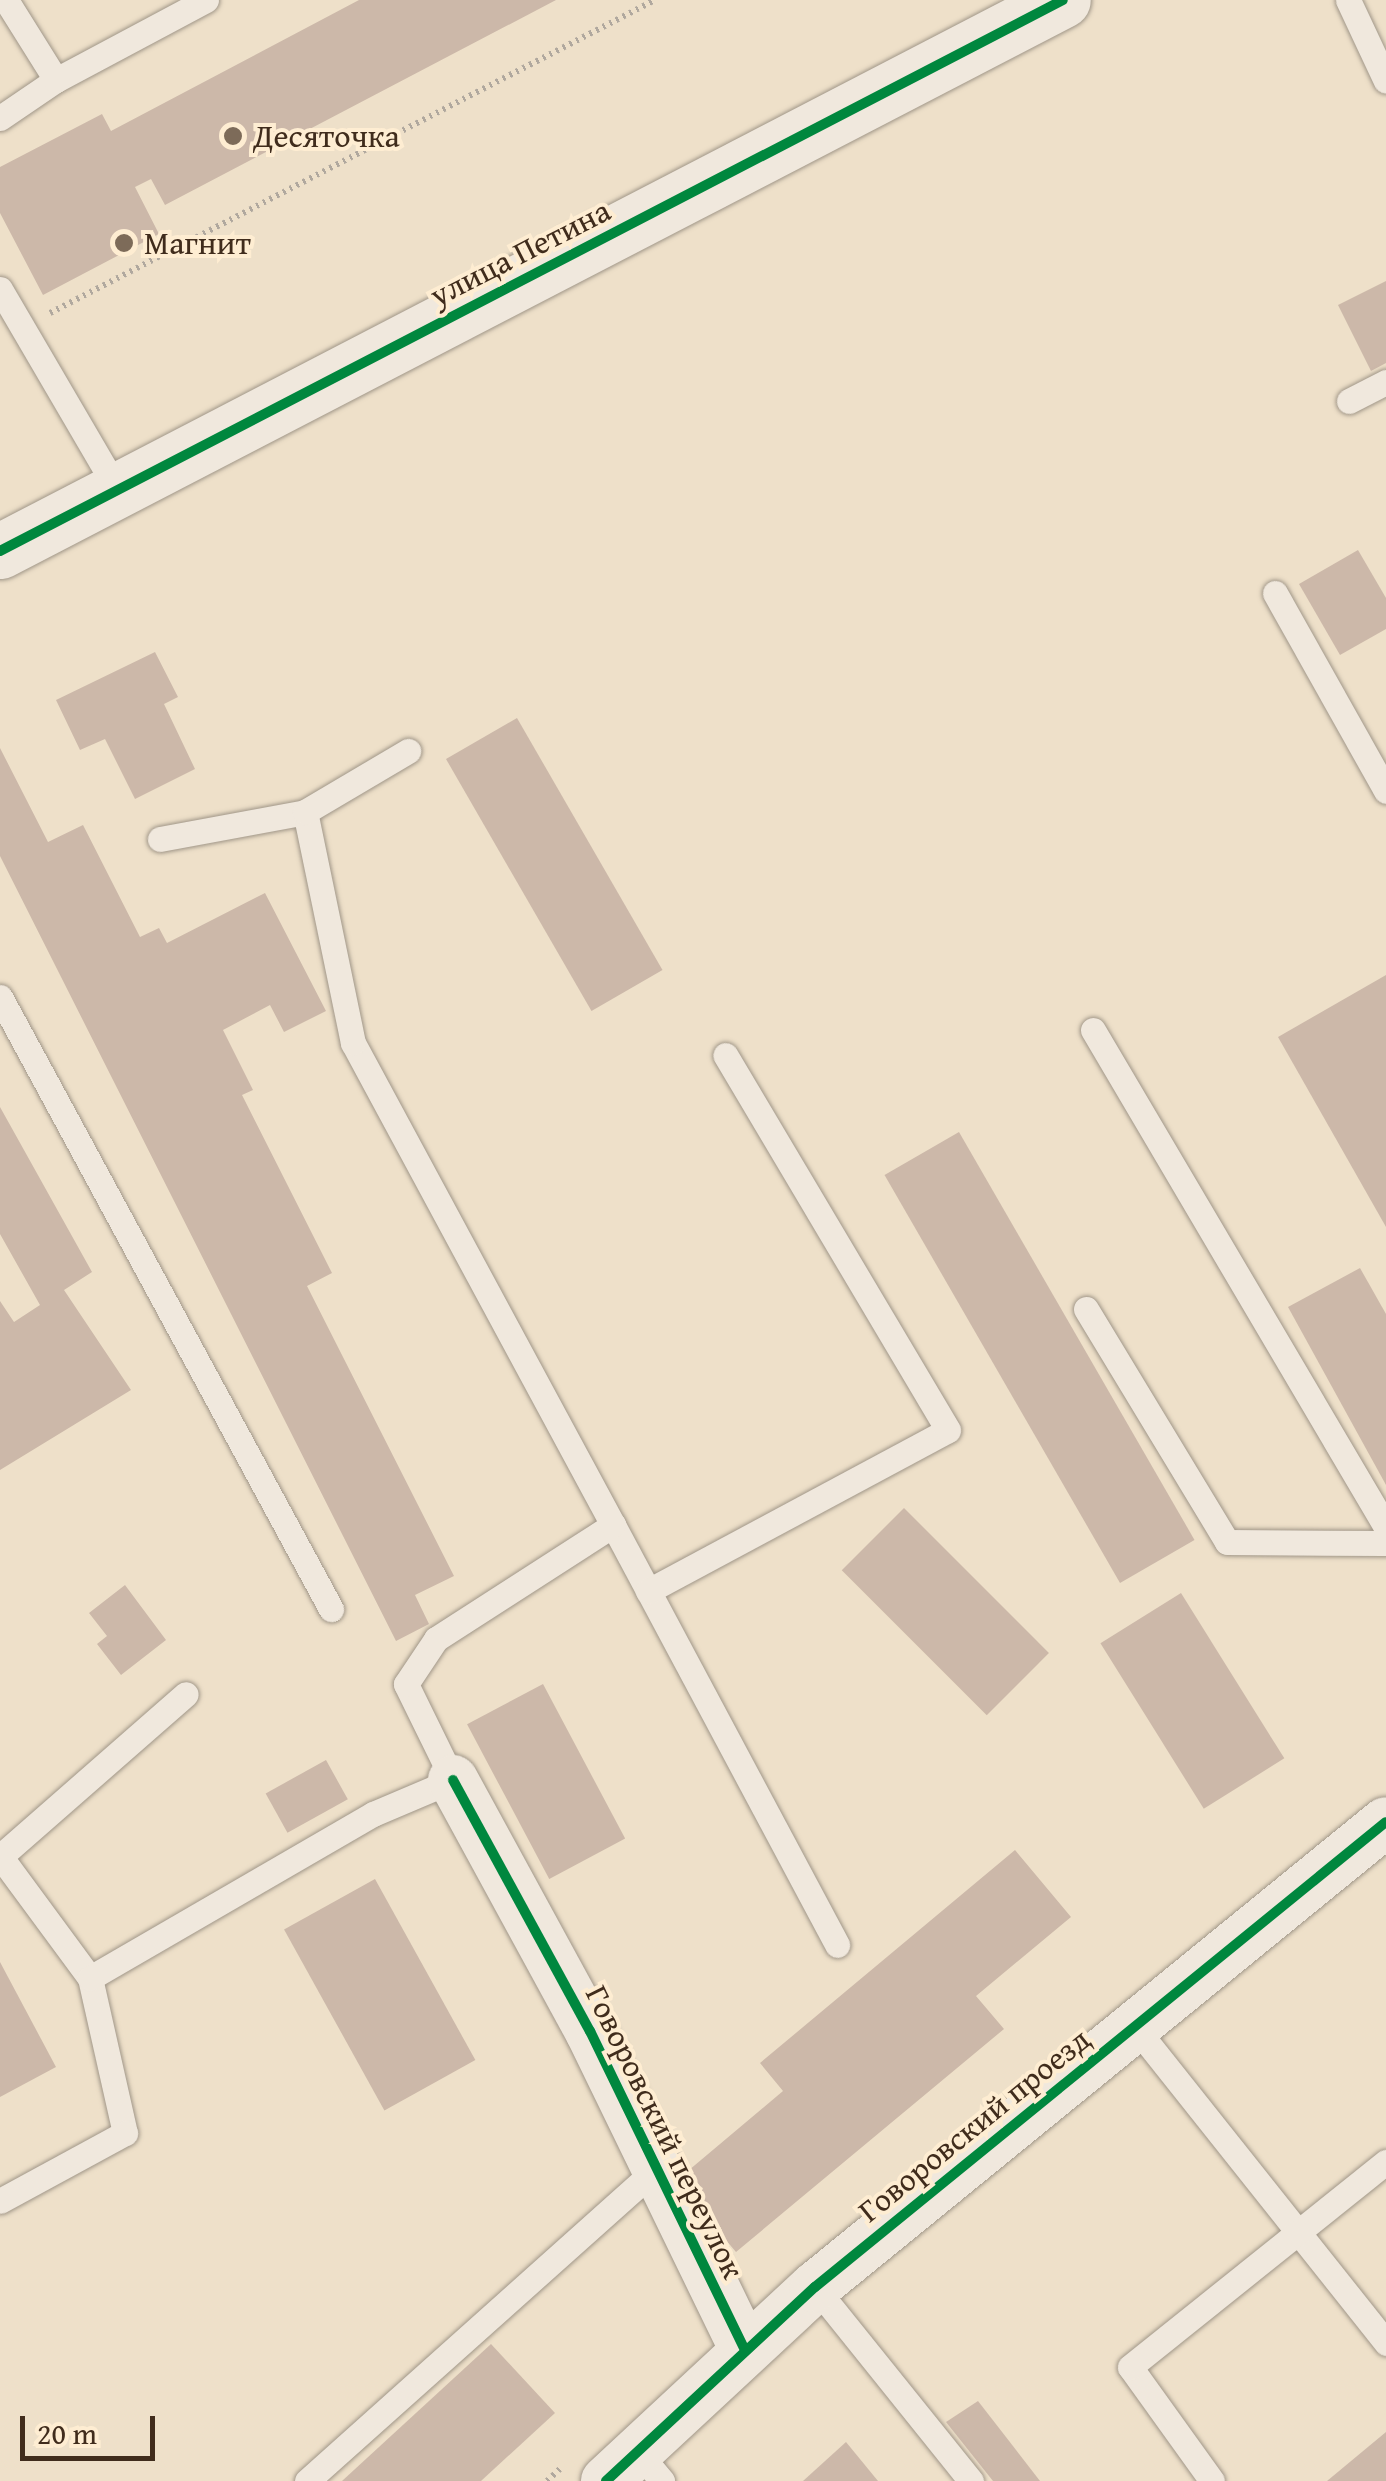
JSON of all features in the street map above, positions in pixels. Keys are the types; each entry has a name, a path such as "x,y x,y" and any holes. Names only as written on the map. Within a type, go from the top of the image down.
{"street":[{"name":"улица Петина","path":"0,551 1063,0"},
{"name":"Говоровский переулок","path":"453,1780 656,2168 744,2348"},
{"name":"Говоровский проезд","path":"635,2471 744,2348 814,2287 1386,1822"}],"lane":[{"path":"6,0 56,80"},
{"path":"0,118 56,80 206,0"},
{"path":"1348,0 1386,81"},
{"path":"0,289 117,489"},
{"path":"1349,401 1386,382"},
{"path":"1274,594 1386,791"},
{"path":"160,839 305,812 408,751"},
{"path":"305,812 352,1043 837,1945"},
{"path":"0,996 330,1609"},
{"path":"1093,1030 1386,1527"},
{"path":"648,1591 948,1430 725,1055"},
{"path":"1086,1308 1228,1542 1386,1543"},
{"path":"90,1978 373,1814 453,1780 406,1684 436,1639 613,1525"},
{"path":"0,2201 126,2133 90,1978 1,1856 186,1694"},
{"path":"1134,2027 1386,2343"},
{"path":"1212,2481 1130,2368 1386,2162"},
{"path":"307,2481 656,2168"},
{"path":"814,2287 971,2481"}],"path":[{"path":"20,328 655,0"}],"building":[{"path":"359,0 556,0 165,205 151,179 135,187 159,234 43,295 0,213 0,167 102,114 111,131"},
{"path":"1386,281 1386,363 1371,371 1338,305"},
{"path":"1358,550 1386,598 1386,629 1340,655 1299,584"},
{"path":"155,652 178,697 164,704 195,769 135,799 105,739 80,750 56,700"},
{"path":"517,718 662,970 591,1011 446,759"},
{"path":"0,748 48,842 83,825 140,937 159,928 167,943 265,893 326,1011 284,1032 270,1005 223,1030 253,1090 242,1095 332,1273 307,1286 454,1576 415,1595 429,1624 396,1641 0,856"},
{"path":"1386,975 1386,1227 1278,1037"},
{"path":"0,1107 92,1272 64,1290 131,1390 0,1470 0,1301 14,1322 40,1305 0,1234"},
{"path":"959,1132 1194,1540 1120,1583 885,1175"},
{"path":"1360,1268 1386,1314 1386,1485 1288,1307"},
{"path":"904,1508 1049,1653 987,1715 842,1570"},
{"path":"125,1585 166,1640 121,1675 97,1644 107,1636 89,1613"},
{"path":"1181,1593 1284,1758 1204,1809 1100,1643"},
{"path":"543,1684 625,1839 549,1879 467,1724"},
{"path":"326,1760 348,1799 287,1833 266,1793"},
{"path":"1015,1850 1071,1917 976,1996 1004,2029 736,2252 676,2181 783,2091 760,2063"},
{"path":"375,1879 475,2060 384,2110 284,1929"},
{"path":"0,1962 56,2067 0,2097"},
{"path":"491,2344 555,2413 481,2481 342,2481"},
{"path":"978,2401 1040,2481 993,2481 946,2422"},
{"path":"1386,2432 1386,2481 1327,2481"},
{"path":"846,2442 878,2481 803,2481"}],"cycle path":[{"path":"0,551 1063,0"},
{"path":"453,1780 590,2031 744,2348"},
{"path":"606,2481 815,2287 1386,1822"}],"place":[{"name":"Десяточка","path":"233,136"},
{"name":"Магнит","path":"124,243"}]}
